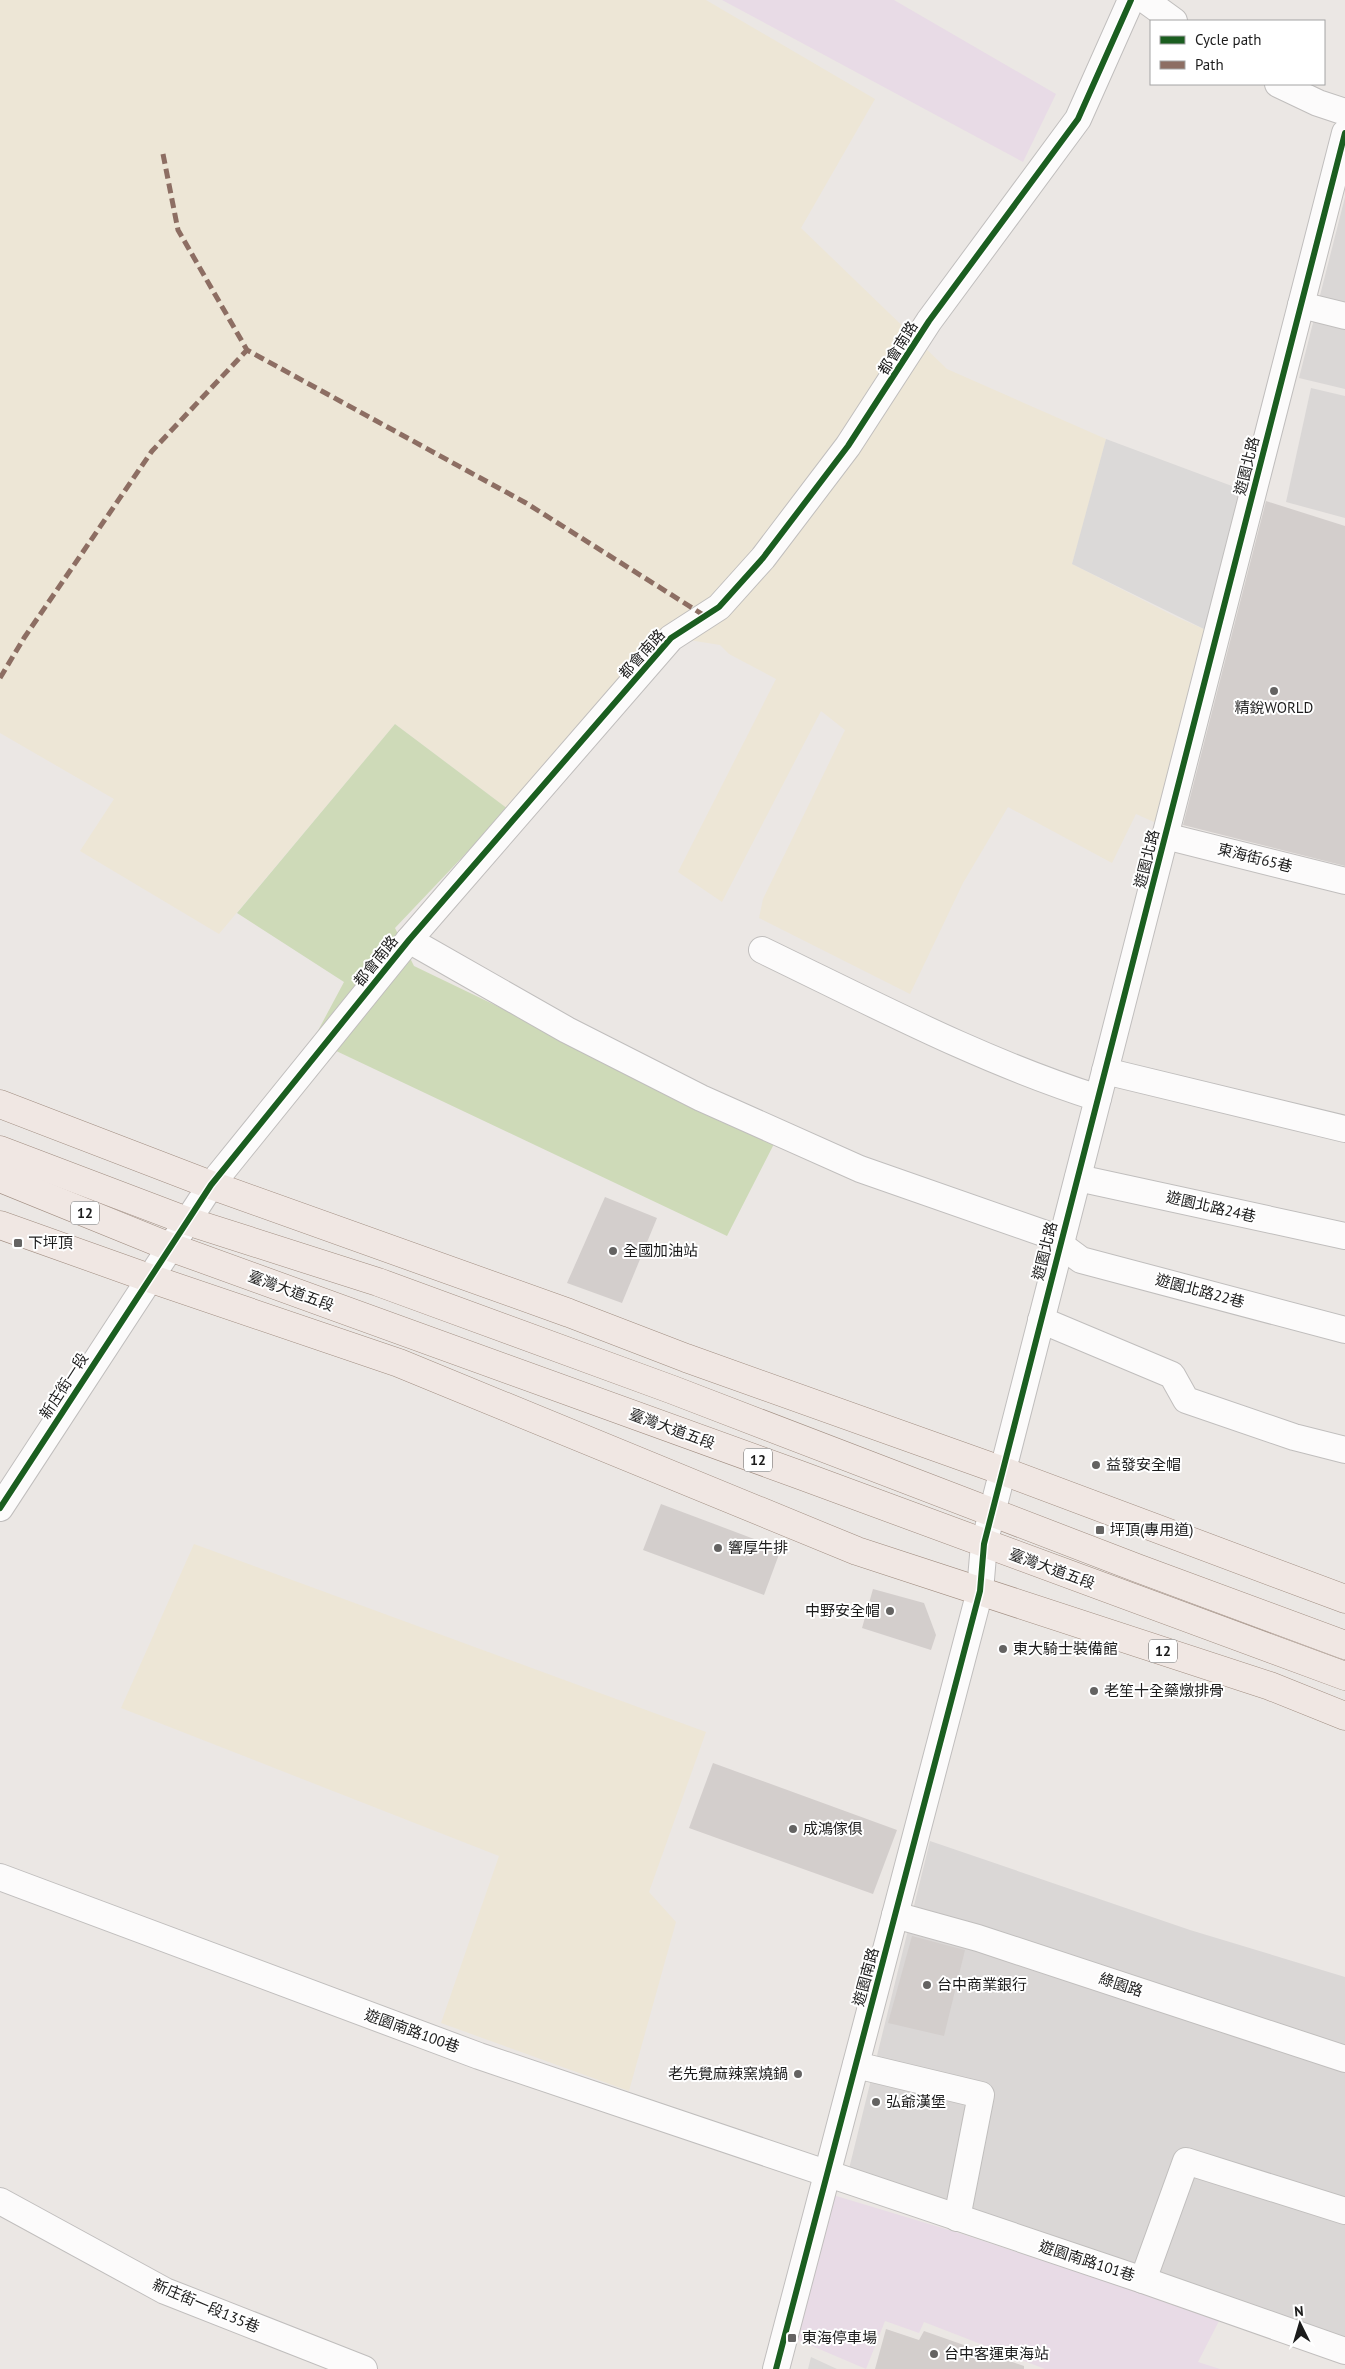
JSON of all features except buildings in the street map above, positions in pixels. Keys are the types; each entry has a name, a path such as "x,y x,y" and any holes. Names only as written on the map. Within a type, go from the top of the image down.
{"main road":[{"path":"0,1104 211,1185 1002,1471 1345,1599"},
{"name":"臺灣大道五段","path":"0,1150 187,1221 404,1292 682,1393 1137,1568 1345,1645"},
{"name":"臺灣大道五段","path":"0,1178 170,1247 1345,1676"},
{"name":"12","path":"0,1224 149,1278 399,1363 857,1550 1270,1686 1345,1716"}],"street":[{"name":"都會南路","path":"149,1278 211,1185 409,940 671,638 719,607 763,558 848,446 929,321 1078,119 1131,0"},
{"path":"1145,0 1173,20"},
{"path":"1280,85 1318,103 1345,112"},
{"name":"遊園北路","path":"980,1591 984,1544 1059,1243 1078,1178 1344,143"},
{"path":"1301,305 1345,316"},
{"name":"東海街65巷","path":"1165,836 1345,881"},
{"name":"遊園北路22巷","path":"409,940 566,1030 701,1098 860,1169 1046,1234 1081,1260 1345,1330"},
{"path":"762,950 944,1039 1053,1084 1098,1098"},
{"path":"1105,1071 1345,1129"},
{"name":"遊園北路24巷","path":"1078,1178 1345,1236"},
{"name":"新庄街一段","path":"0,1508 149,1278"},
{"path":"1041,1320 1172,1375 1186,1400 1294,1437 1345,1450"},
{"name":"遊園南路","path":"776,2369 980,1591"},
{"name":"遊園南路100巷","path":"0,1877 479,2056 827,2174"},
{"name":"綠園路","path":"895,1915 978,1938 1345,2059"},
{"path":"856,2064 981,2095 957,2218"},
{"path":"1143,2280 1186,2161 1345,2211"},
{"name":"遊園南路101巷","path":"827,2174 1143,2280 1345,2351"},
{"name":"新庄街一段135巷","path":"0,2201 165,2291 364,2369"}],"shaded area":[{"path":"0,0 706,0 875,99 801,228 947,369 1106,439 1072,564 1176,617 1220,636 1170,829 1136,814 1112,863 1008,807 963,883 910,994 759,918 763,899 845,730 821,711 722,902 678,872 776,679 729,654 720,645 658,635 508,809 395,724 219,934 80,851 114,799 0,733"},
{"path":"722,0 894,0 1056,94 1023,162"},
{"path":"1345,197 1345,389 1299,378"},
{"path":"1311,388 1345,396 1345,518 1286,502"},
{"path":"1106,439 1248,492 1210,632 1072,564"},
{"path":"194,1544 706,1732 649,1892 676,1922 629,2091 441,2023 499,1856 121,1708"},
{"path":"930,1841 1190,1930 1345,1977 1345,2344 847,2177"},
{"path":"833,2195 959,2233 1169,2302 1219,2321 1198,2362 1220,2369 1045,2369 924,2322 919,2333 885,2321 866,2369 798,2340"},
{"path":"811,2357 837,2369 808,2369"}],"green space":[{"path":"395,724 508,809 395,928 414,966 776,1140 727,1236 313,1040 344,982 237,913"}],"marked path":[{"path":"163,154 178,230 247,350 526,503 705,616"},
{"path":"0,678 24,638 152,451 247,350"}],"cycle path":[{"path":"0,1508 211,1185 409,940 671,638 719,607 763,558 848,446 929,321 1078,119 1131,0"},
{"path":"776,2369 980,1591 984,1544 1345,133"}],"place":[{"name":"精銳WORLD","path":"1274,691"},
{"name":"下坪頂","path":"18,1243"},
{"name":"全國加油站","path":"613,1251"},
{"name":"益發安全帽","path":"1096,1465"},
{"name":"坪頂(專用道)","path":"1100,1530"},
{"name":"響厚牛排","path":"718,1548"},
{"name":"中野安全帽","path":"890,1611"},
{"name":"東大騎士裝備館","path":"1003,1649"},
{"name":"老笙十全藥燉排骨","path":"1094,1691"},
{"name":"成鴻傢俱","path":"793,1829"},
{"name":"台中商業銀行","path":"927,1985"},
{"name":"老先覺麻辣窯燒鍋","path":"798,2074"},
{"name":"弘爺漢堡","path":"876,2102"},
{"name":"東海停車場","path":"792,2338"},
{"name":"台中客運東海站","path":"934,2354"}]}
